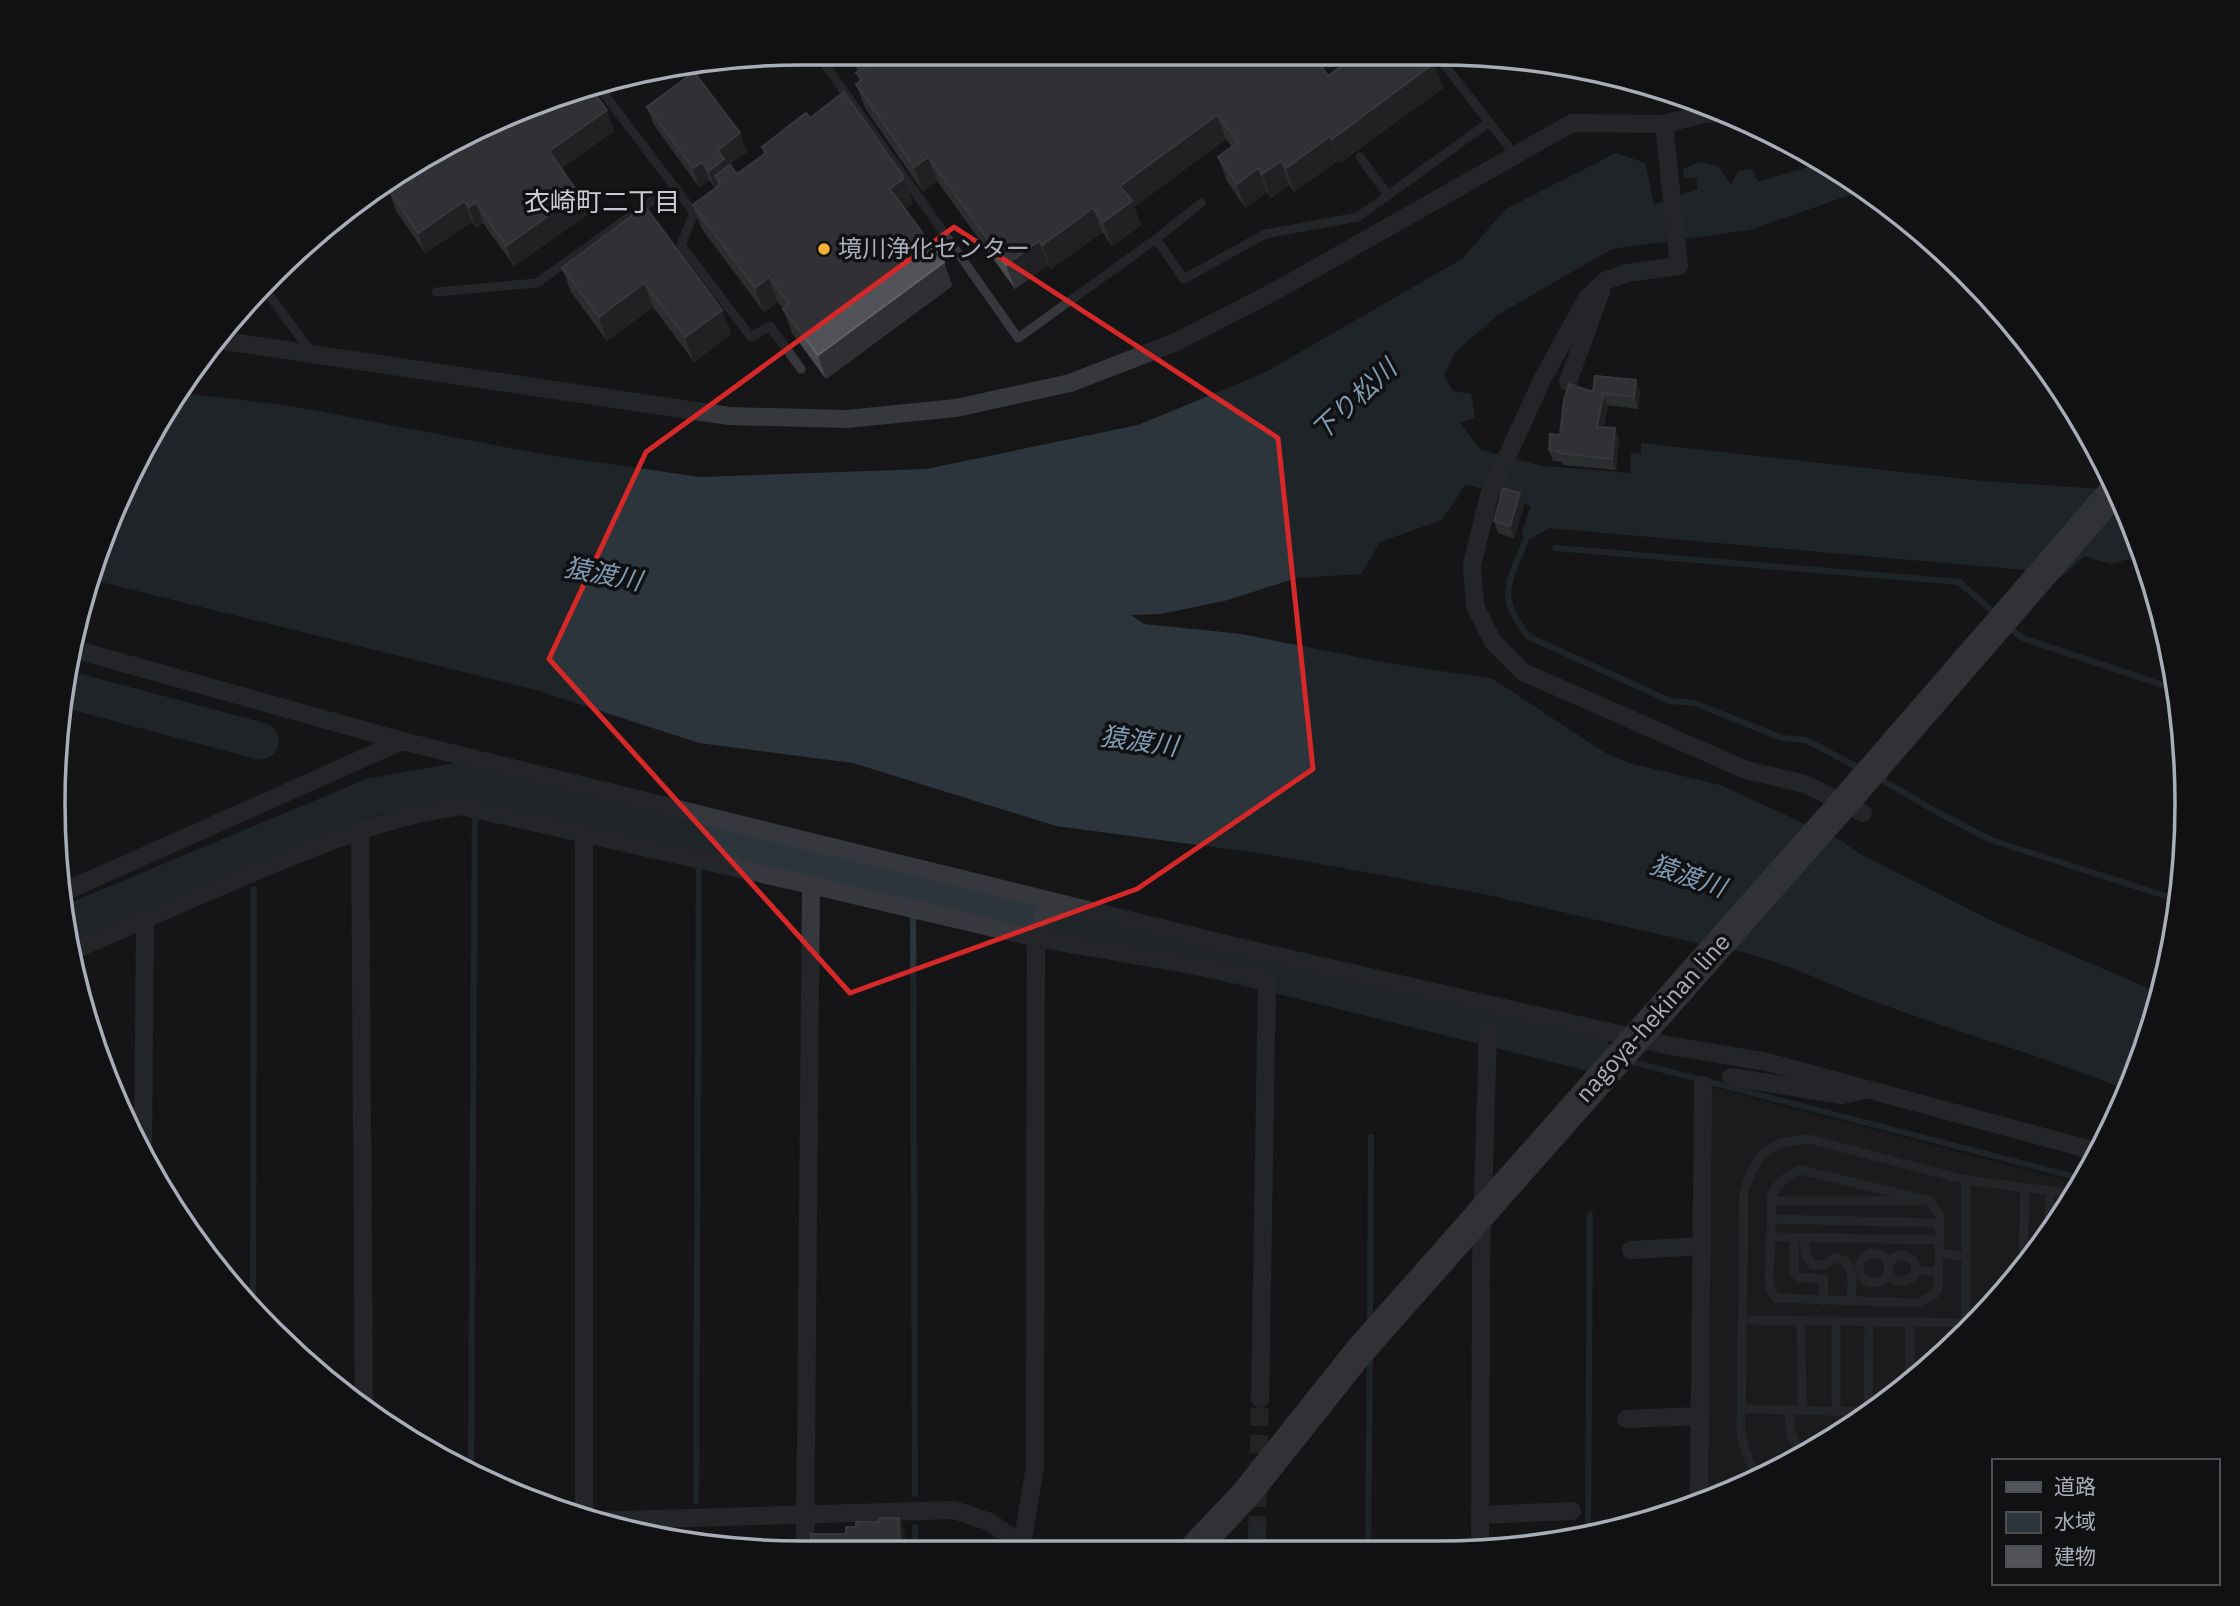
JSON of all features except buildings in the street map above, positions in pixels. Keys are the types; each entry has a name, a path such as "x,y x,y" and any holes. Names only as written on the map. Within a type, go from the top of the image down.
{"main road":[{"name":"nagoya-hekinan line","path":"1202,1541 1246,1494 1358,1353 1856,795 2109,497"}],"street":[{"path":"227,341 729,416 847,419 956,408 1070,383 1176,342 1279,289 1572,123 1665,131 1703,115"},
{"path":"1665,131 1679,265 1627,273 1605,281 1587,298 1530,406 1489,496 1472,565 1475,607 1493,642 1523,672 1746,770 1856,795"},
{"path":"1568,382 1605,281"},
{"path":"81,651 402,741 1136,922 1666,1045 1768,1062 2089,1149"},
{"path":"70,889 402,741"},
{"path":"79,948 360,829 425,810 461,806 1037,937 1267,978 1260,1399"},
{"path":"360,829 364,1396"},
{"path":"584,832 584,1507"},
{"path":"805,1541 811,885"},
{"path":"1024,1541 1035,1467 1037,937 1046,907 1119,925 1136,922"},
{"path":"143,1134 145,920"},
{"path":"1480,1540 1481,1265 1488,1030"},
{"path":"1731,1077 1842,1095 1868,1089"},
{"path":"1699,1493 1703,1085"},
{"path":"1631,1250 1702,1246"},
{"path":"1626,1419 1700,1416"},
{"path":"628,1520 954,1510 990,1522 1014,1541"},
{"path":"1480,1515 1572,1511"}],"lane":[{"path":"826,65 1018,338 1156,239 1201,203"},
{"path":"1445,65 1515,155"},
{"path":"603,93 694,213"},
{"path":"840,108 851,100"},
{"path":"1156,239 1184,279 1265,234 1358,217 1489,122"},
{"path":"1360,158 1388,195"},
{"path":"436,292 537,283 653,200 682,197"},
{"path":"716,197 694,213 681,245 751,337 770,326 801,369"},
{"path":"268,294 313,354"},
{"path":"1753,1470 1744,1449 1741,1432 1744,1192 1751,1170 1764,1153 1783,1141 1810,1139 1966,1180 2063,1193"},
{"path":"1801,1170 1930,1201 1935,1206 1940,1223 1938,1287 1935,1294 1917,1303 1776,1298 1769,1281 1772,1201 1772,1194 1779,1183 1789,1174 1801,1170"},
{"path":"1966,1180 1968,1316"},
{"path":"2023,1251 2025,1188"},
{"path":"2049,1215 2050,1191"},
{"path":"1772,1201 1930,1201"},
{"path":"1771,1219 1940,1223"},
{"path":"1771,1237 1940,1240"},
{"path":"1794,1238 1794,1272 1798,1278 1824,1279 1823,1301"},
{"path":"1805,1238 1805,1253 1813,1266 1826,1264 1835,1258 1846,1261 1851,1267 1851,1301"},
{"path":"1875,1254 1880,1239"},
{"path":"1939,1253 1966,1257"},
{"path":"1888,1270 1882,1281 1868,1282 1861,1276 1859,1267 1862,1258 1875,1254 1884,1258 1888,1270 1897,1281 1905,1282 1913,1277 1916,1270 1914,1261 1906,1255 1893,1258 1888,1270"},
{"path":"1916,1270 1938,1272"},
{"path":"1744,1321 1959,1325"},
{"path":"1801,1321 1802,1410"},
{"path":"1836,1321 1836,1411"},
{"path":"1868,1322 1871,1400"},
{"path":"1910,1322 1910,1369"},
{"path":"1742,1409 1855,1411"},
{"path":"1790,1410 1789,1432 1798,1446"}],"highlighted area":[{"path":"954,227 1278,438 1313,769 1137,889 850,993 549,659 646,452"}],"shaded area":[{"path":"1711,1087 2070,1181 2023,1252 1992,1290 1924,1358 1847,1417 1806,1442 1764,1465 1707,1490"}],"water":[{"path":"1616,153 1645,163 1654,205 1698,189 1696,178 1684,178 1683,169 1700,162 1718,166 1731,185 1739,171 1752,169 1758,182 1810,166 1853,194 1749,230 1612,249 1499,314 1455,352 1444,376 1453,391 1471,394 1475,418 1460,423 1485,455 1442,520 1380,542 1361,574 1296,578 1228,600 1161,614 1131,615 1144,624 1242,634 1376,661 1493,679 1602,751 1629,763 1720,785 1840,840 1862,855 1996,923 2151,989 2119,1087 1907,1013 1753,955 1484,894 1258,853 1056,826 853,763 699,743 536,690 99,582 121,520 141,476 189,394 291,406 541,454 700,477 926,469 1138,425 1264,373 1462,259 1506,209"},
{"path":"1641,443 1983,481 2105,489 2134,560 2110,564 2085,556 2059,578 2025,570 1549,528 1525,542 1522,531 1531,506 1516,501 1520,493 1506,488 1517,468 1528,474 1533,465 1630,473 1631,453 1641,454"}],"waterway":[{"path":"1426,458 1477,468 1560,490"},
{"path":"1525,542 1508,591 1512,612 1529,637 1670,701 1694,703 1782,738 1806,740 1861,769"},
{"path":"1555,548 1959,582 1997,615"},
{"path":"2007,625 2022,638 2165,686"},
{"path":"74,691 260,741"},
{"path":"1877,777 1991,840 2169,897"},
{"path":"75,921 371,797 459,781 1270,973 1593,1053"},
{"path":"471,1462 475,784"},
{"path":"696,1501 699,839"},
{"path":"254,846 254,855"},
{"path":"253,1295 254,889"},
{"path":"913,890 915,1494"},
{"path":"1593,1053 1608,1056"},
{"path":"1629,1061 2073,1176"},
{"path":"1370,1324 1371,1137"},
{"path":"1588,1525 1590,1215"},
{"path":"1368,1541 1370,1356"},
{"path":"915,1527 916,1541"}],"tunnel":[{"path":"1257,1534 1260,1399"}],"place":[{"name":"境川浄化センター","path":"824,249"}],"district":[{"name":"衣崎町二丁目","path":"602,202"}],"water label":[{"name":"下り松川","path":"1354,400"},
{"name":"猿渡川","path":"603,574"},
{"name":"猿渡川","path":"1139,741"},
{"name":"猿渡川","path":"1688,876"}]}
